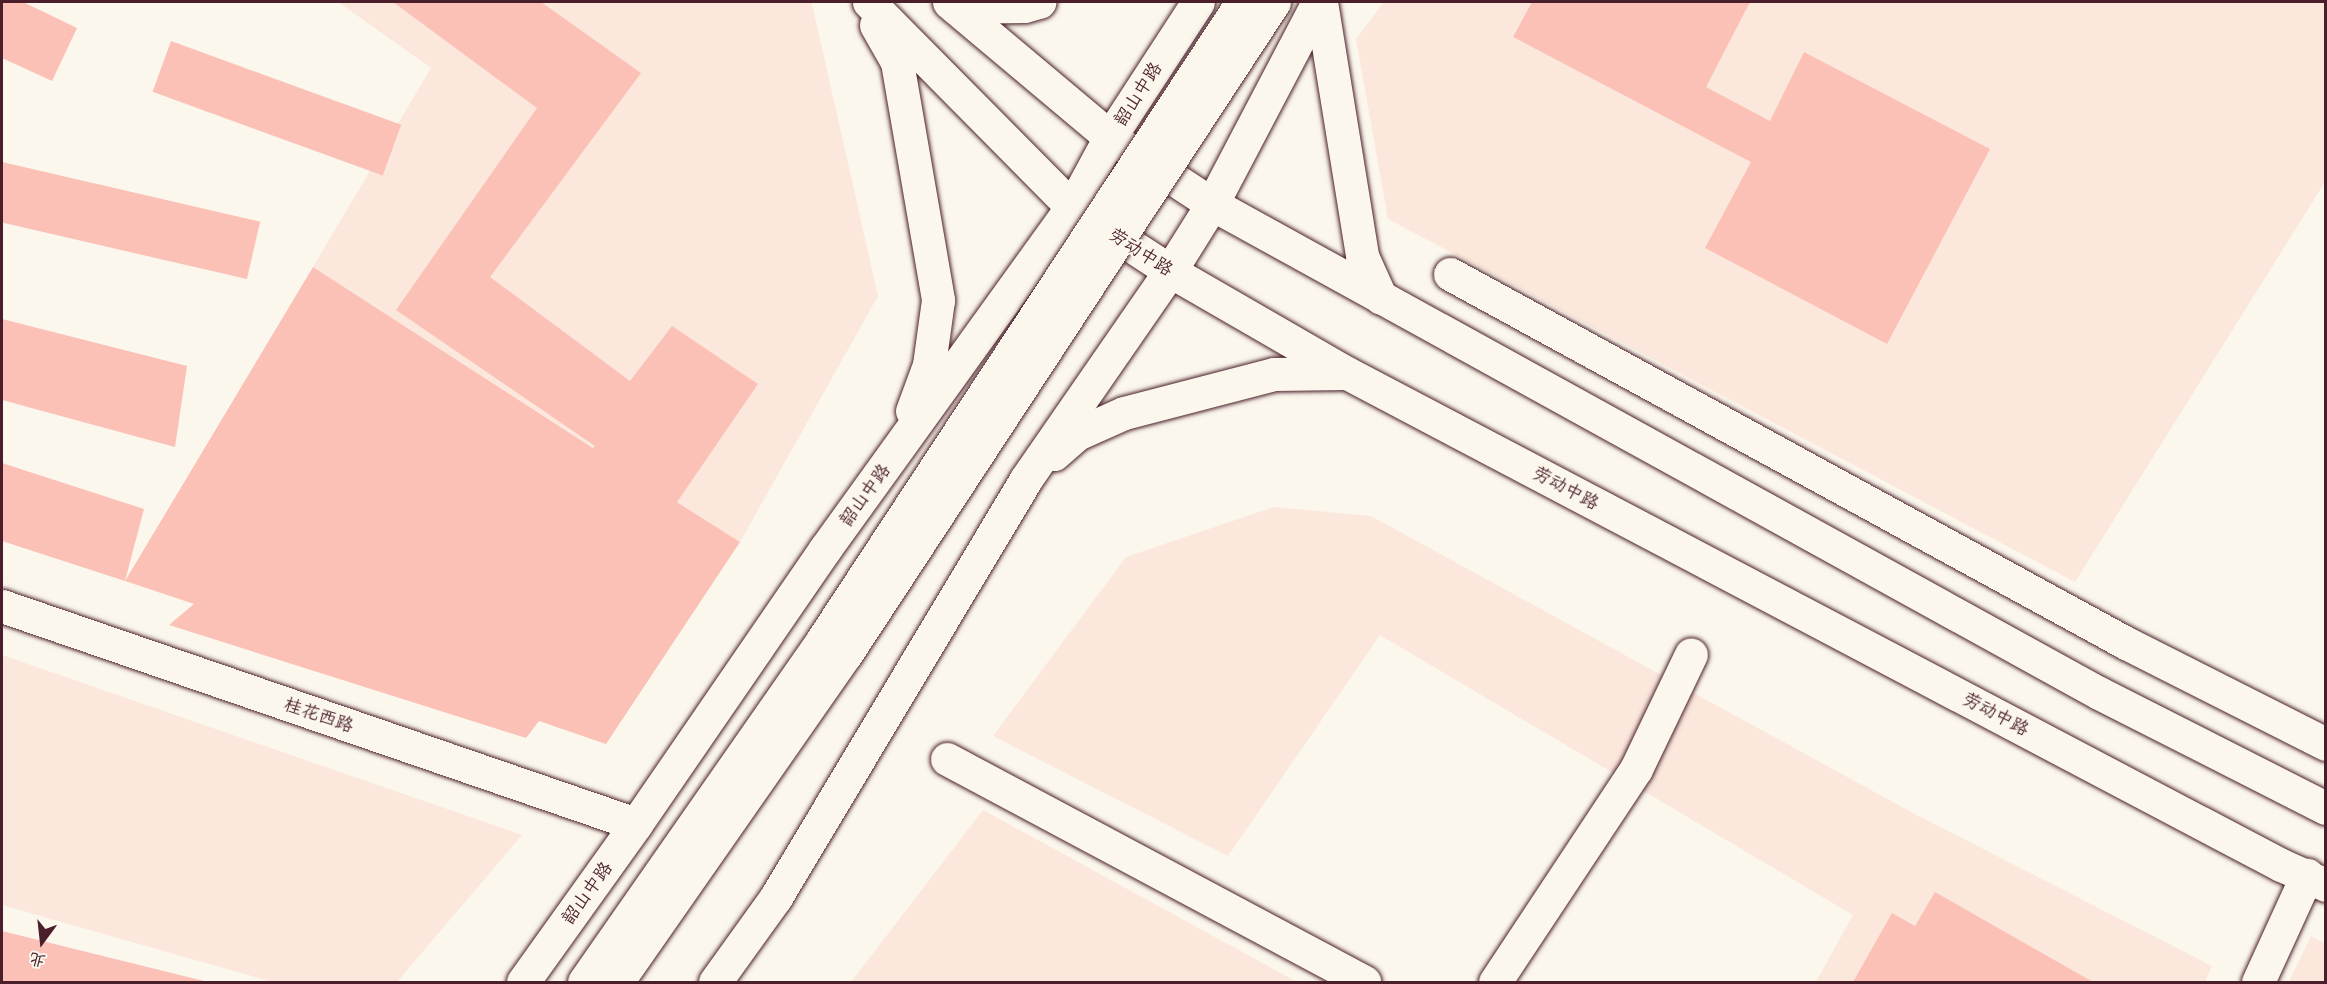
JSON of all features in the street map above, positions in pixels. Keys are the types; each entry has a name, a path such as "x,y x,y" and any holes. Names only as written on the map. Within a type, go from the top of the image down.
{"main road":[{"path":"862,2 897,62 938,300 929,365 897,452"},
{"name":"劳动中路","path":"869,2 1072,207 1170,271 1347,373 2271,859 2316,880"},
{"path":"952,4 1024,6 1039,2"},
{"name":"韶山中路","path":"523,982 636,824 825,549 1072,207 1110,137 1198,2"},
{"name":"韶山中路","path":"584,982 823,639 1242,2"},
{"path":"617,982 846,654 1274,2"},
{"path":"715,982 776,897 1026,479 1170,271 1212,204 1319,2"},
{"path":"1319,2 1362,256 1381,298"},
{"path":"952,4 1110,137 1212,204 2099,693 2325,808"},
{"path":"1450,274 2126,643 2325,744"},
{"path":"1026,479 1077,434 1124,413 1275,374 1347,373"},
{"name":"桂花西路","path":"2,606 636,824"},
{"path":"1495,982 1636,769 1691,654"},
{"path":"947,759 1364,982"},
{"path":"2258,982 2316,880"}],"shaded area":[{"path":"338,2 809,2 812,4 878,296 740,542 313,267 431,68"},
{"path":"1384,2 2325,2 2325,182 2075,582 1388,219 1356,39"},
{"path":"1274,507 1371,516 1911,812 2212,966 2205,982 1816,982 1853,915 1380,635 1228,856 993,736 1126,557"},
{"path":"2,655 522,835 397,982 273,982 2,905"},
{"path":"983,810 1297,982 851,982"},
{"path":"2311,936 2325,944 2325,982 2289,982"}],"building":[{"path":"2,2 23,2 77,28 52,81 2,58"},
{"path":"393,2 541,2 641,73 490,277 630,381 672,326 758,384 677,502 740,542 606,744 539,721 526,738 169,625 194,604 125,581 313,267 593,448 595,446 396,310 537,108"},
{"path":"1532,2 1750,2 1706,87 1770,121 1804,52 1990,149 1887,344 1705,248 1751,162 1513,37"},
{"path":"171,41 401,125 383,176 153,92"},
{"path":"2,162 260,222 247,279 2,223"},
{"path":"2,319 187,366 175,447 2,400"},
{"path":"2,463 144,509 125,581 2,541"},
{"path":"1935,892 2093,982 1853,982 1892,913 1915,926"},
{"path":"2,931 208,982 2,982"}]}
